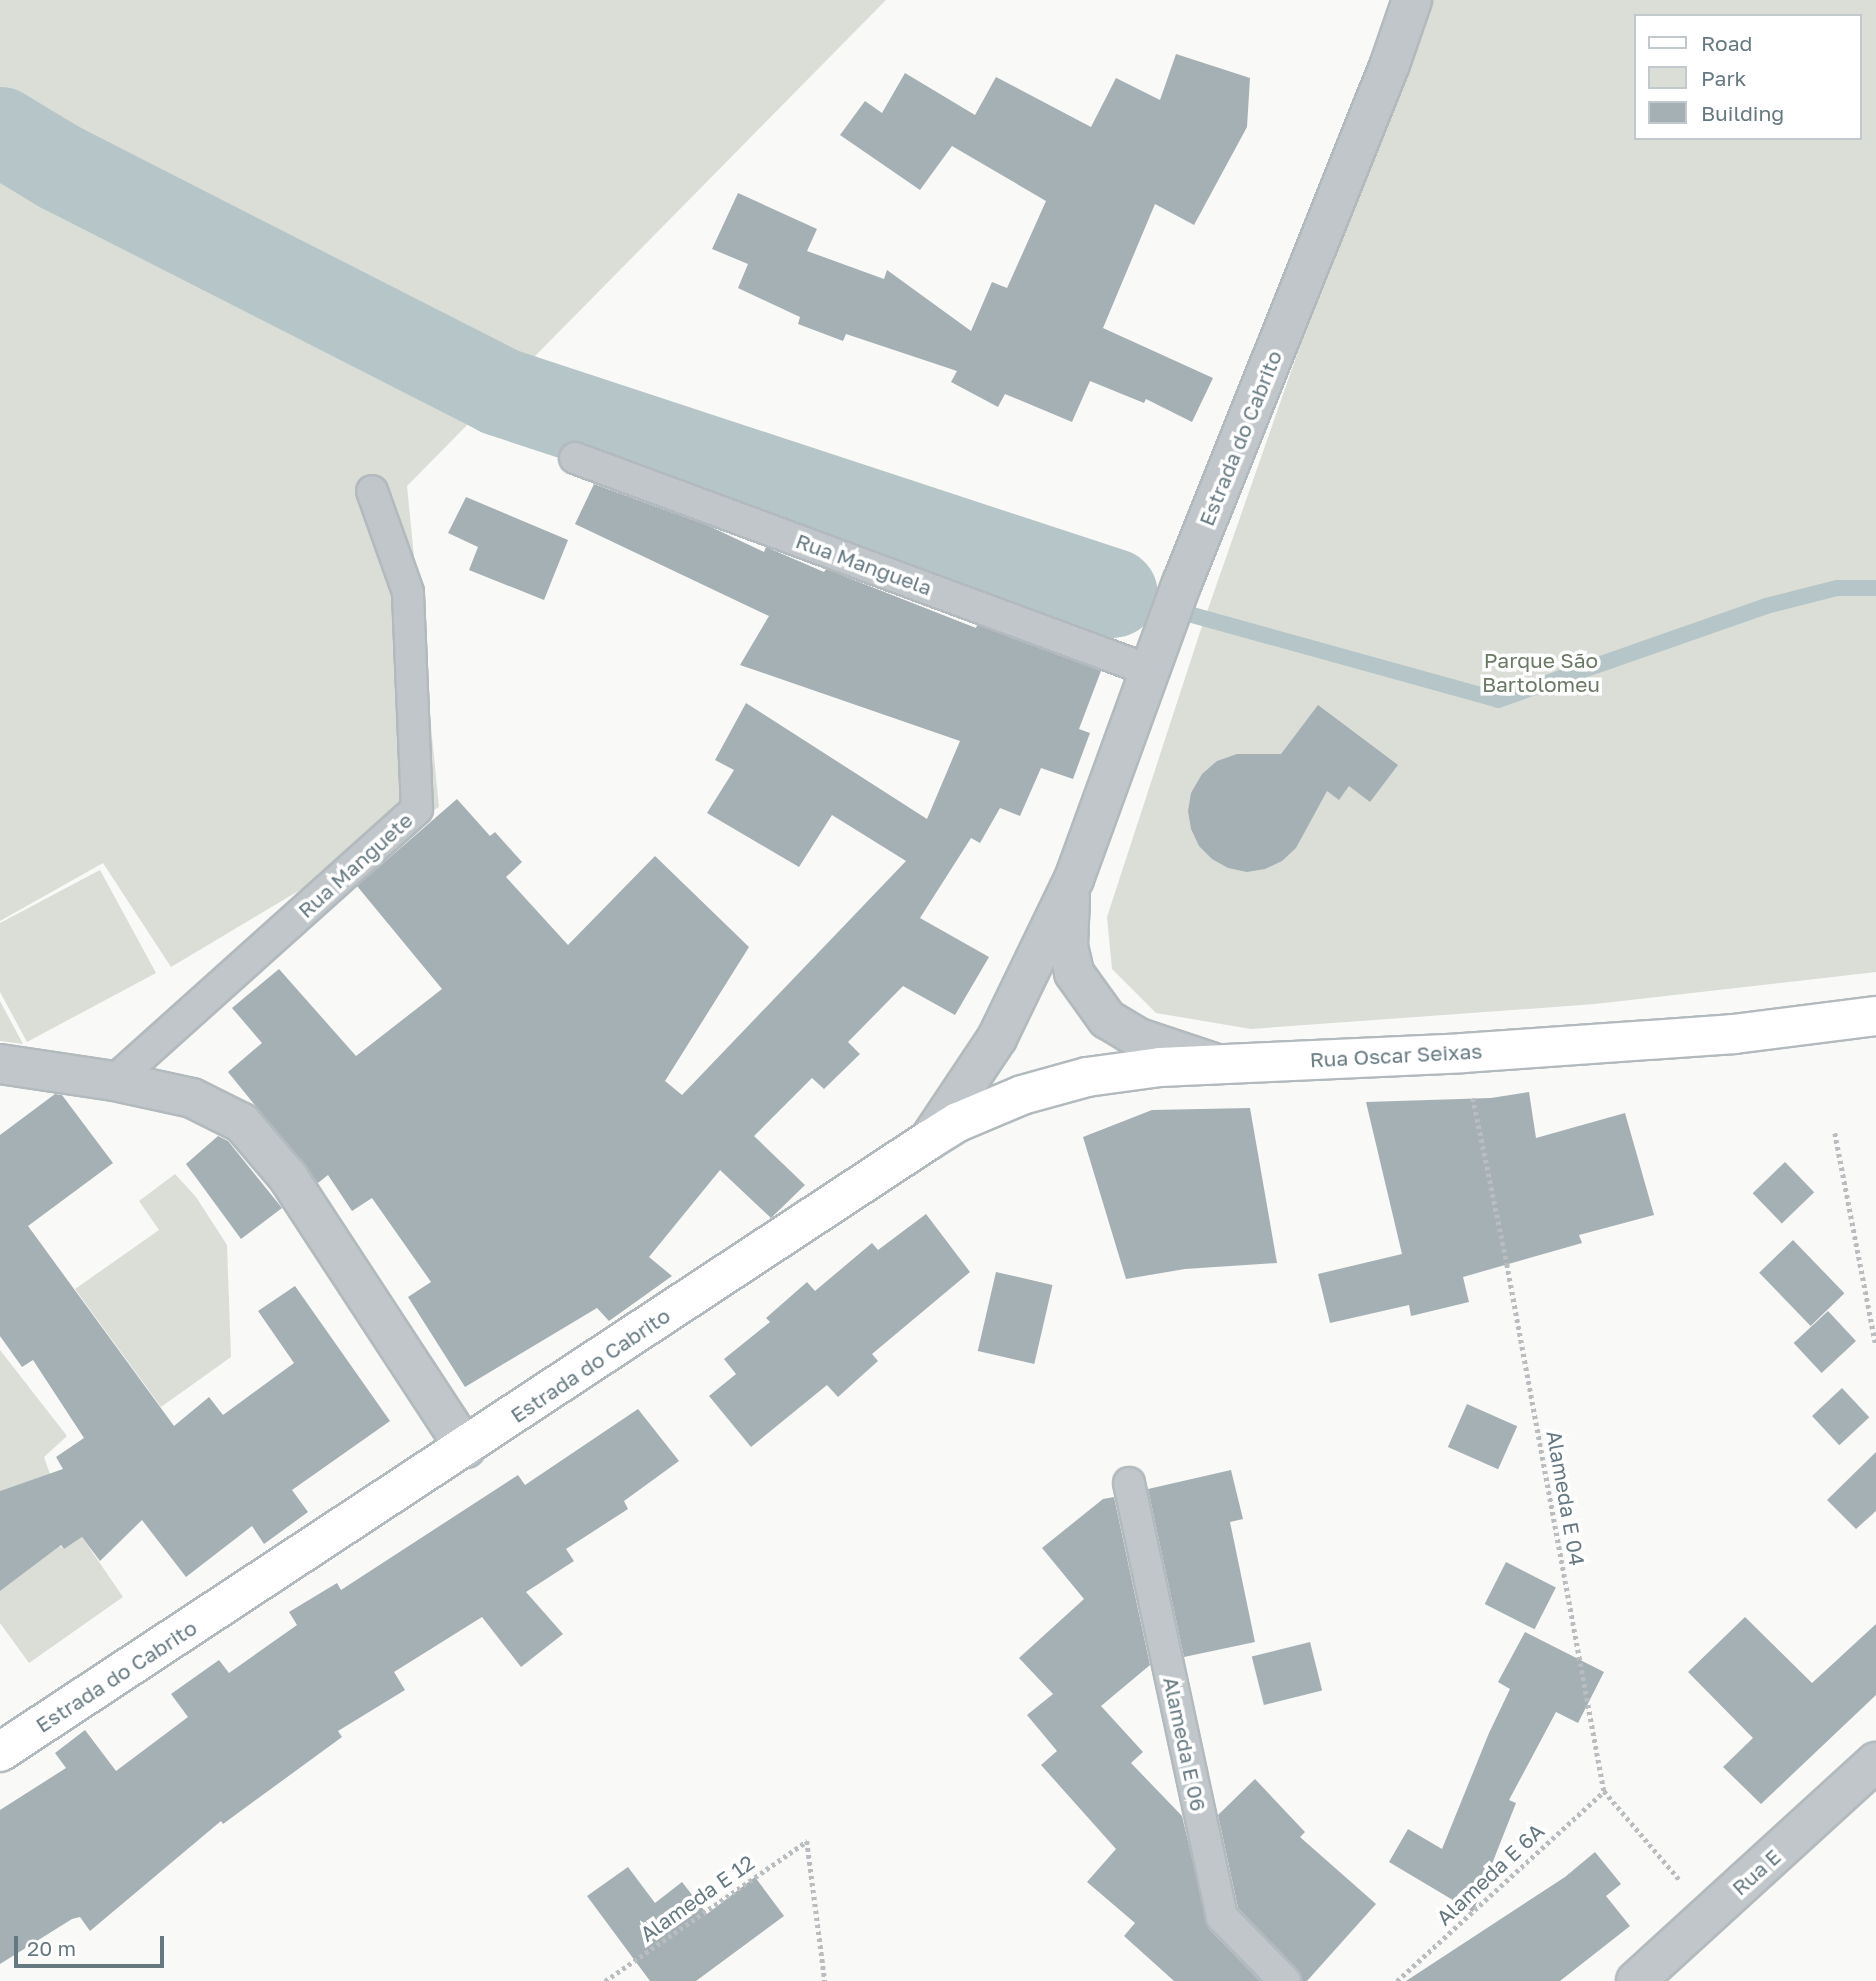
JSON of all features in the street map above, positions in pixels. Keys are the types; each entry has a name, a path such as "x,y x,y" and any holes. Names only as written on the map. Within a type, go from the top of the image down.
{"main road":[{"name":"Rua Oscar Seixas","path":"929,1140 958,1122 1022,1095 1087,1077 1214,1063 1464,1053 1734,1034 1876,1016"},
{"name":"Estrada do Cabrito","path":"0,1752 929,1140"}],"street":[{"name":"Estrada do Cabrito","path":"929,1140 998,1038 1074,879 1182,583 1390,64 1412,0"},
{"name":"Estrada do Cabrito","path":"1074,879 1068,912 1068,946 1074,973 1087,995 1107,1019 1122,1029 1214,1063"},
{"path":"0,1064 114,1081 192,1098 242,1123 288,1177 465,1448"},
{"name":"Rua E","path":"1636,1981 1876,1762"}],"lane":[{"name":"Rua Manguela","path":"575,458 1154,664"},
{"name":"Rua Manguete","path":"114,1081 417,809 408,592 372,491"},
{"name":"Alameda E 06","path":"1129,1483 1222,1917 1285,1981"}],"path":[{"name":"Alameda E 04","path":"1464,1053 1507,1264 1604,1791 1709,1915"},
{"path":"1835,1133 1876,1345"},
{"name":"Alameda E 6A","path":"1397,1981 1604,1791"},
{"name":"Alameda E 12","path":"605,1981 807,1841 825,1981"}],"green space":[{"path":"0,0 886,0 407,486 439,807 171,967 103,863 0,921"},
{"name":"Parque São Bartolomeu","path":"1421,0 1876,0 1876,972 1595,1004 1251,1029 1156,1013 1112,969 1107,917 1201,629"},
{"path":"100,870 156,973 27,1042 0,992 0,923"},
{"path":"0,1001 23,1044 0,1041"},
{"path":"175,1174 196,1197 227,1245 231,1357 161,1407 75,1289 159,1230 139,1201"},
{"path":"0,1350 67,1436 44,1457 50,1474 0,1491"},
{"path":"0,1507 64,1549 82,1537 123,1597 29,1663 0,1623"}],"building":[{"path":"1176,54 1250,78 1247,127 1194,225 1155,204 1103,328 1213,378 1192,422 1146,399 1144,403 1090,381 1072,422 1005,394 998,407 951,382 957,371 846,334 843,341 798,324 800,317 738,288 748,264 712,249 738,193 817,229 807,251 884,279 887,270 971,331 992,282 1007,288 1046,201 952,146 920,190 840,135 865,101 882,113 905,73 975,115 996,77 1091,127 1116,78 1160,100"},
{"path":"594,484 709,526 764,552 766,547 824,572 826,569 976,628 977,625 1101,671 1079,729 1090,733 1073,779 1041,768 1020,816 1000,808 980,843 971,838 920,918 989,957 955,1015 903,986 848,1042 860,1054 824,1089 812,1078 754,1136 805,1185 771,1218 720,1170 649,1257 672,1276 609,1321 597,1308 465,1387 408,1297 431,1282 372,1198 352,1211 328,1175 318,1183 228,1072 262,1043 232,1008 279,969 356,1056 442,989 357,886 457,799 490,836 495,832 522,862 506,877 568,945 655,856 749,947 665,1081 682,1095 906,861 832,815 799,867 707,813 734,770 715,760 746,703 927,819 960,741 740,665 769,616 575,524"},
{"path":"466,497 568,540 544,600 469,570 478,547 448,533"},
{"path":"1318,705 1398,765 1370,802 1349,786 1339,800 1327,791 1296,848 1282,861 1265,869 1247,872 1228,868 1212,859 1199,846 1191,829 1188,811 1191,793 1202,774 1217,761 1237,754 1281,754"},
{"path":"1529,1092 1536,1138 1625,1113 1654,1215 1579,1235 1582,1243 1463,1277 1469,1302 1411,1316 1409,1305 1330,1323 1318,1274 1402,1254 1366,1102 1491,1098"},
{"path":"55,1094 62,1095 113,1163 28,1226 174,1426 209,1397 223,1415 294,1363 258,1311 295,1286 390,1421 292,1490 308,1512 264,1544 252,1526 186,1577 142,1520 100,1561 82,1537 64,1549 61,1545 0,1591 0,1491 63,1469 56,1457 84,1438 33,1360 22,1367 0,1336 0,1135"},
{"path":"1250,1108 1277,1263 1185,1269 1126,1279 1083,1137 1152,1110"},
{"path":"218,1136 228,1141 282,1208 241,1239 186,1164"},
{"path":"1785,1162 1814,1192 1782,1223 1753,1193"},
{"path":"926,1214 970,1272 872,1354 878,1361 838,1397 827,1385 751,1447 709,1396 736,1374 724,1359 770,1322 766,1318 807,1282 815,1291 872,1243 878,1250"},
{"path":"1793,1240 1844,1293 1811,1326 1759,1273"},
{"path":"996,1272 1053,1285 1034,1364 978,1351"},
{"path":"1828,1311 1856,1341 1822,1373 1794,1343"},
{"path":"1842,1388 1869,1417 1839,1445 1812,1416"},
{"path":"1467,1404 1517,1426 1498,1469 1448,1447"},
{"path":"638,1409 679,1461 624,1501 628,1509 566,1549 574,1561 526,1592 563,1634 521,1667 482,1617 394,1672 405,1690 338,1731 342,1737 223,1824 221,1821 90,1931 80,1917 72,1919 0,1964 0,1810 66,1768 55,1753 85,1730 116,1771 188,1717 171,1694 219,1660 229,1673 297,1625 289,1612 337,1583 341,1590 518,1475 525,1485"},
{"path":"1876,1452 1876,1511 1856,1529 1827,1500"},
{"path":"1231,1470 1243,1519 1230,1522 1255,1642 1184,1657 1148,1489"},
{"path":"1114,1497 1150,1665 1101,1706 1143,1752 1131,1763 1182,1816 1209,1929 1260,1981 1174,1981 1124,1936 1135,1923 1087,1882 1116,1849 1041,1765 1057,1751 1027,1715 1053,1694 1019,1658 1084,1599 1042,1548 1103,1499"},
{"path":"1506,1562 1556,1587 1535,1629 1485,1604"},
{"path":"1745,1617 1812,1683 1876,1624 1876,1695 1761,1804 1723,1767 1753,1738 1688,1672"},
{"path":"1525,1632 1604,1672 1578,1723 1556,1712 1509,1800 1516,1803 1473,1912 1389,1862 1408,1829 1442,1849 1489,1733 1510,1689 1498,1682"},
{"path":"1310,1642 1322,1691 1264,1705 1252,1657"},
{"path":"1255,1779 1305,1832 1300,1837 1376,1904 1307,1981 1302,1981 1297,1969 1238,1908 1218,1815"},
{"path":"1595,1852 1621,1884 1606,1896 1630,1926 1560,1981 1406,1981 1565,1877"},
{"path":"628,1867 655,1903 682,1882 707,1914 755,1877 784,1916 696,1981 650,1981 587,1896"}],"waterway":[{"path":"0,131 60,167 499,391 1113,593"},
{"path":"1113,593 1498,700 1766,606 1837,588 1876,588"}]}
